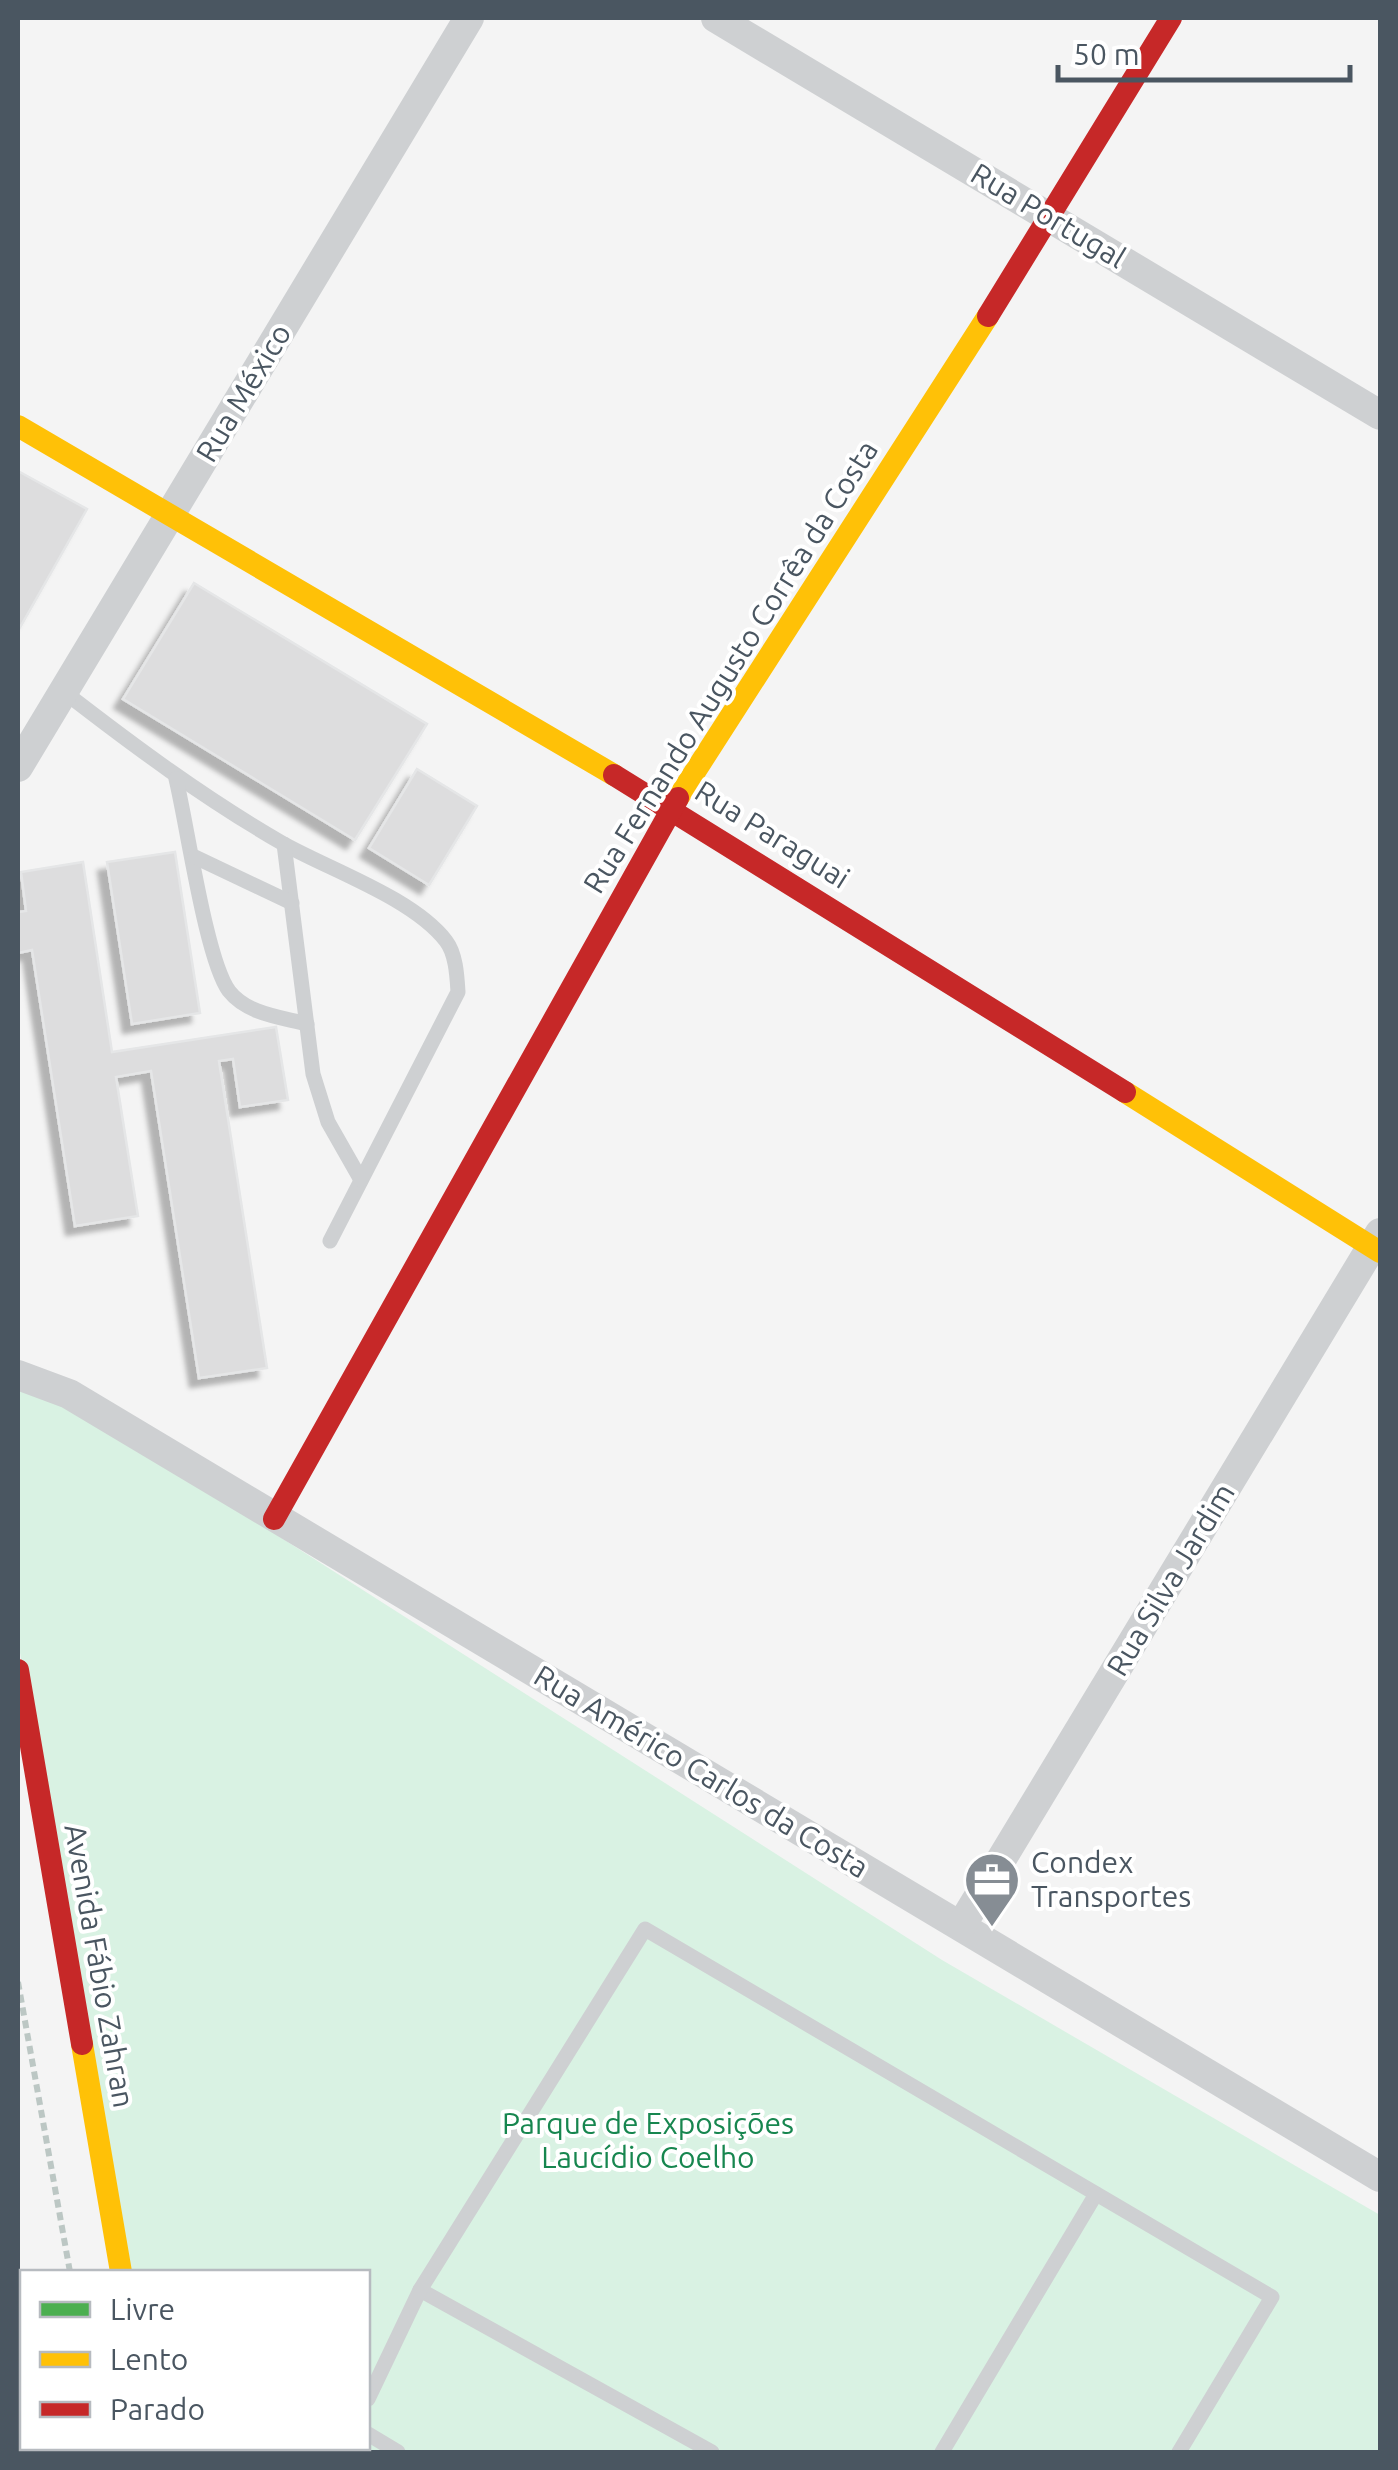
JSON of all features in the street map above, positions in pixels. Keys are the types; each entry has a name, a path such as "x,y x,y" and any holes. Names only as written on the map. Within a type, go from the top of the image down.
{"street":[{"name":"Rua México","path":"18,767 469,18"},
{"name":"Rua Portugal","path":"716,18 1380,415"},
{"name":"Rua Fernando Augusto Corrêa da Costa","path":"274,1519 671,808 1051,218 1171,18"},
{"name":"Rua Paraguai","path":"18,426 168,518 671,808 1378,1244"},
{"name":"Rua Silva Jardim","path":"961,1926 1378,1244"},
{"name":"Rua Américo Carlos da Costa","path":"18,1375 69,1394 1380,2177"},
{"name":"Avenida Fábio Zahran","path":"18,1670 121,2270"}],"lane":[{"path":"62,691 176,778 284,844 413,912 447,942 457,972 458,992 330,1241"},
{"path":"176,778 212,953 229,990 252,1010 307,1024"},
{"path":"284,844 313,1074 328,1122 362,1180"},
{"path":"195,856 292,903"},
{"path":"370,2395 420,2290 644,1929 1272,2297 1179,2452"},
{"path":"942,2452 1096,2194"},
{"path":"420,2290 712,2452"},
{"path":"370,2435 398,2452"}],"path":[{"path":"18,1982 70,2270"}],"green space":[{"name":"Parque de Exposições Laucídio Coelho","path":"18,1378 258,1523 942,1960 1380,2215 1380,2452 157,2452 370,2450 370,2270 126,2270 18,1641"}],"building":[{"path":"18,471 87,509 18,631"},
{"path":"194,583 427,724 355,840 123,699"},
{"path":"417,769 477,806 429,885 369,848"},
{"path":"175,852 200,1013 132,1024 107,862"},
{"path":"83,862 112,1052 276,1027 288,1100 240,1107 233,1059 219,1061 267,1368 199,1378 151,1071 116,1077 138,1216 75,1226 32,950 18,953 18,912 26,911 21,872"}],"traffic: fast":[{"path":"18,2372 20,2386"}],"traffic: slow":[{"path":"678,798 988,316"},
{"path":"18,426 614,775"},
{"path":"1125,1092 1380,1252"},
{"path":"82,2044 121,2270"}],"traffic: jam":[{"path":"988,316 1171,18"},
{"path":"614,775 1125,1092"},
{"path":"274,1519 678,798"},
{"path":"18,1670 82,2044"}],"place":[{"name":"Condex Transportes","path":"992,1929"}]}
